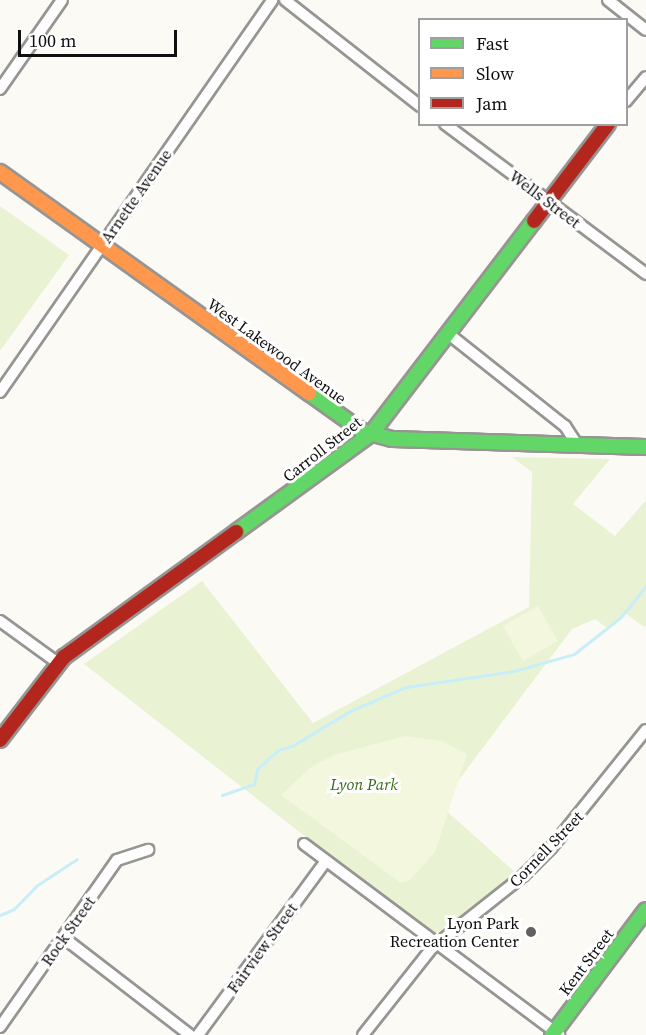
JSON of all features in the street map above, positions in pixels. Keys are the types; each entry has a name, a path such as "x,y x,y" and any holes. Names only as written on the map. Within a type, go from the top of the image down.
{"street":[{"path":"0,89 62,0"},
{"name":"Arnette Avenue","path":"0,392 272,0"},
{"path":"285,0 418,104"},
{"path":"608,0 646,30"},
{"path":"628,100 646,78"},
{"name":"Wells Street","path":"448,126 646,274"},
{"name":"Carroll Street","path":"0,740 58,663 371,434 450,335 548,201 606,126"},
{"name":"West Lakewood Avenue","path":"0,171 343,420 371,434 402,439 646,447"},
{"path":"450,335 565,426 576,443"},
{"path":"0,621 58,663"},
{"name":"Cornell Street","path":"363,1035 437,943 534,866 587,808 646,730"},
{"path":"304,844 555,1034"},
{"name":"Rock Street","path":"0,1027 117,860 148,849"},
{"name":"Fairview Street","path":"198,1035 326,861"},
{"name":"Kent Street","path":"555,1034 646,910"},
{"path":"64,938 190,1035"}],"green space":[{"path":"0,206 69,255 0,351"},
{"name":"Lyon Park","path":"512,457 610,459 573,504 615,536 646,500 646,625 644,627 626,614 607,628 595,619 572,629 440,805 516,873 433,936 84,664 202,581 313,723 529,607 532,472"},
{"path":"538,606 558,641 523,661 503,626"},
{"path":"405,736 442,741 467,754 435,852 410,880 401,883 281,795 311,767 334,755"}],"waterway":[{"path":"222,795 254,784 257,769 278,750 292,746 350,711 406,687 514,671 574,654 621,617 646,586"},
{"path":"0,915 14,909 36,886 77,859"}],"traffic: fast":[{"path":"236,532 371,434 534,221"},
{"path":"309,393 362,431 392,439 646,447"},
{"path":"552,1035 646,910"}],"traffic: slow":[{"path":"0,172 309,393"}],"traffic: jam":[{"path":"534,221 606,126"},
{"path":"0,740 64,657 236,532"}],"place":[{"name":"Lyon Park Recreation Center","path":"531,932"}]}
